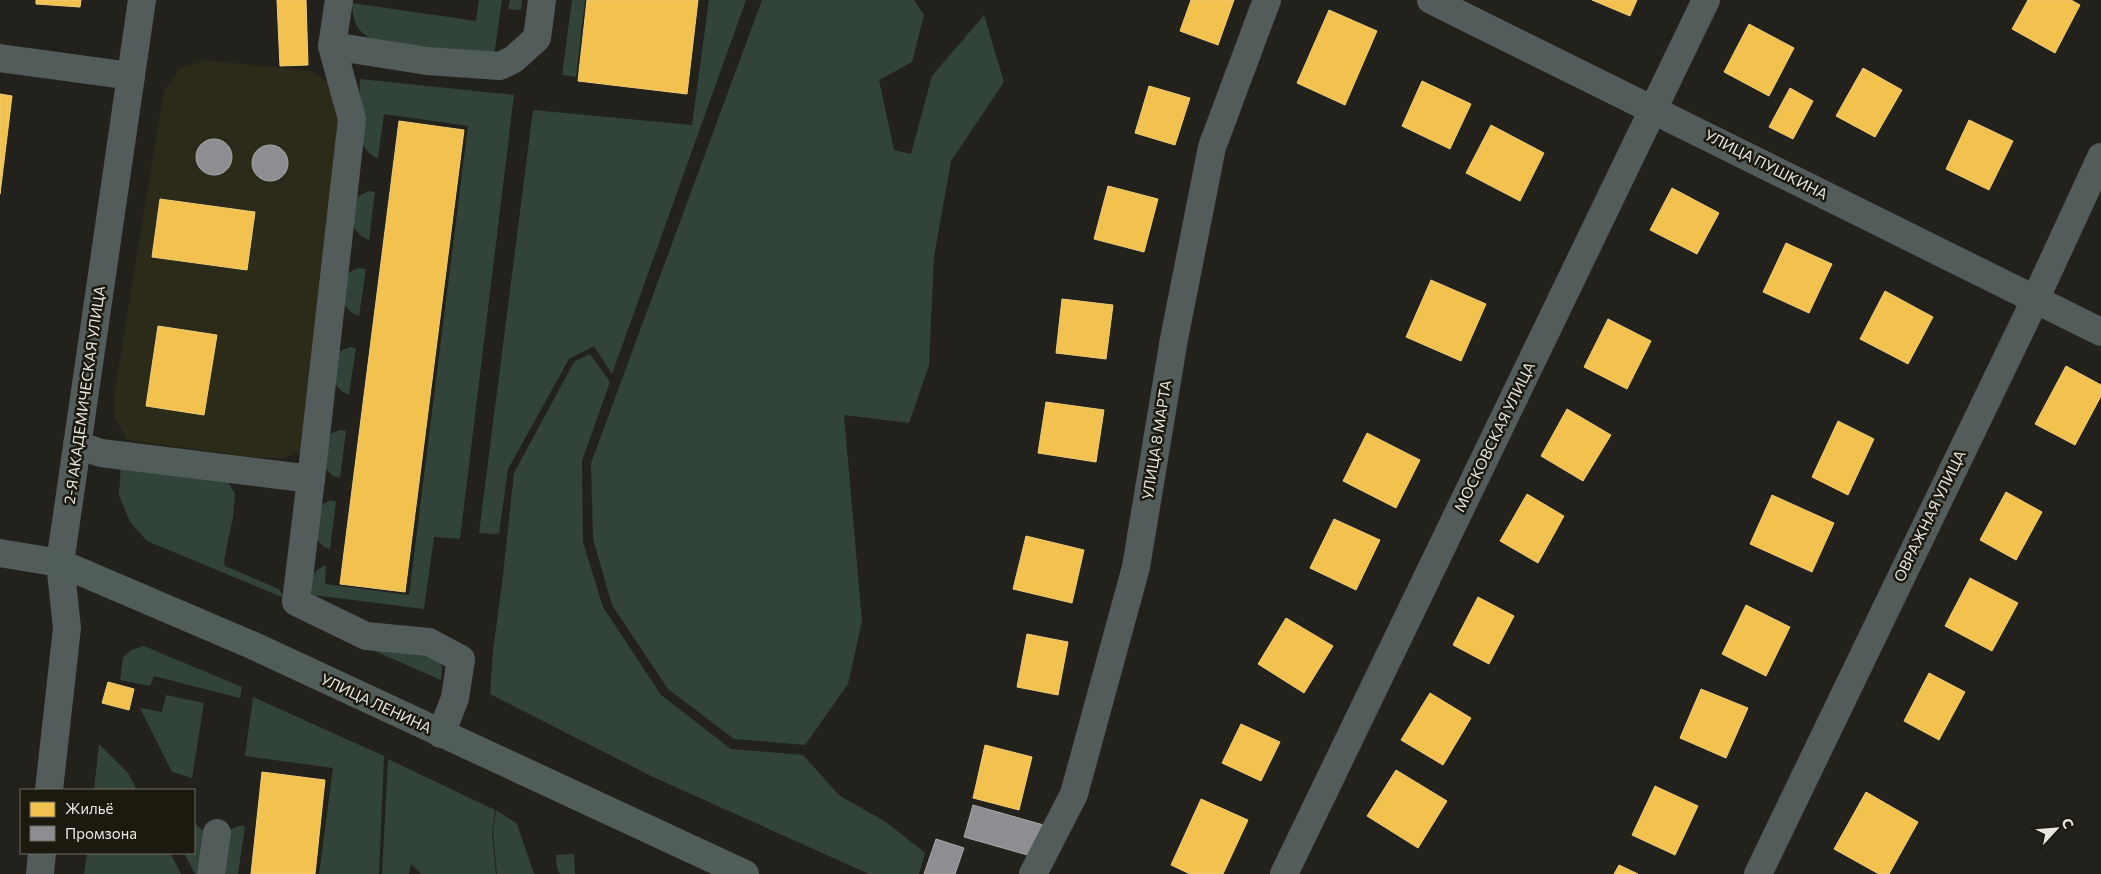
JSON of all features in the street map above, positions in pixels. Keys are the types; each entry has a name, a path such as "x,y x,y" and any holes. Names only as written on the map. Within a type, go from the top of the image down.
{"main road":[{"name":"УЛИЦА ЛЕНИНА","path":"60,563 254,646 745,874"}],"street":[{"name":"2-Я АКАДЕМИЧЕСКАЯ УЛИЦА","path":"49,789 67,628 60,563 142,0"},
{"path":"339,0 332,46 352,119 296,602 366,636 429,642 461,659 455,698 441,734"},
{"path":"332,46 428,61 500,66 514,59 537,38 542,0"},
{"name":"УЛИЦА 8 МАРТА","path":"1033,874 1074,794 1134,576 1174,339 1212,147 1267,0"},
{"name":"УЛИЦА ПУШКИНА","path":"1431,0 2101,332"},
{"name":"МОСКОВСКАЯ УЛИЦА","path":"1284,874 1706,0"},
{"path":"0,58 131,76"},
{"name":"ОВРАЖНАЯ УЛИЦА","path":"1758,874 2035,300 2101,157"},
{"path":"78,445 101,453 311,479"},
{"name":"УЛИЦА ЛЕНИНА","path":"0,553 60,563"},
{"path":"212,874 217,833"},
{"path":"40,874 42,854"}],"shaded area":[{"path":"205,60 311,71 329,83 340,106 339,151 301,451 285,458 260,458 127,440 115,418 115,390 164,90 180,68"}],"green space":[{"path":"479,0 502,0 494,55 378,42 361,32 355,23 352,3 476,21"},
{"path":"510,0 522,0 521,10 508,9"},
{"path":"572,0 585,0 576,77 562,75"},
{"path":"709,0 746,0 612,374 594,346 569,359 508,469 499,534 479,533 533,110 692,125"},
{"path":"762,0 914,0 924,15 912,62 879,80 894,150 911,154 932,76 984,15 1004,82 951,161 934,257 929,365 909,423 844,415 862,621 848,684 805,745 734,739 668,689 612,605 593,539 591,463"},
{"path":"360,79 514,95 460,539 434,537 424,609 313,595 311,590 311,580 314,573 326,565 325,584 409,595 468,126 384,114 378,158 369,153 360,135"},
{"path":"369,191 375,192 369,240 356,230 351,220 350,209 353,201"},
{"path":"359,268 366,269 359,316 350,311 343,302 341,285 344,277"},
{"path":"350,347 356,348 349,395 336,385 332,375 331,364 334,356"},
{"path":"590,354 610,382 582,461 583,542 603,607 661,695 731,749 803,755 840,796 886,822 925,853 919,874 869,874 653,777 490,694 493,651 514,473 574,362"},
{"path":"340,430 346,431 340,478 333,476 325,468 330,434"},
{"path":"121,463 227,480 235,494 233,517 224,560 225,566 279,589 284,598 147,541 130,522 119,495"},
{"path":"331,500 336,502 330,549 324,547 316,539 321,505"},
{"path":"144,646 242,687 240,698 154,676 150,686 120,680 123,658 131,650"},
{"path":"363,646 436,655 442,667 441,680"},
{"path":"166,695 204,703 192,778 172,772 140,708 162,712"},
{"path":"253,697 384,756 379,874 319,874 333,768 245,756"},
{"path":"99,744 128,773 136,789 94,789"},
{"path":"388,759 495,810 492,834 496,874 421,874 411,864 409,874 382,874"},
{"path":"496,810 517,824 534,874 497,874 493,833"},
{"path":"195,824 208,835 201,874 195,874 185,854 195,854"},
{"path":"245,826 238,874 217,874 229,830"},
{"path":"87,854 171,854 181,874 84,874"},
{"path":"574,854 575,874 560,874 557,868 556,855"}],"building: Жильё":[{"path":"36,0 81,0 80,7 36,4"},
{"path":"277,0 306,0 308,65 280,66"},
{"path":"587,0 698,0 687,94 578,81"},
{"path":"1191,0 1234,0 1218,45 1180,31"},
{"path":"1592,0 1637,0 1630,16"},
{"path":"2028,0 2071,0 2080,5 2055,53 2012,29"},
{"path":"1329,10 1377,31 1345,105 1297,83"},
{"path":"1749,24 1794,48 1769,96 1724,72"},
{"path":"1863,68 1902,90 1875,137 1836,116"},
{"path":"1422,81 1471,104 1450,149 1402,126"},
{"path":"1149,86 1190,98 1175,145 1135,133"},
{"path":"1790,88 1813,101 1793,139 1769,127"},
{"path":"0,94 12,96 0,194"},
{"path":"1969,120 2013,141 1989,190 1946,169"},
{"path":"399,121 464,130 405,592 340,584"},
{"path":"1491,125 1544,153 1520,201 1466,173"},
{"path":"1108,186 1158,199 1144,252 1094,239"},
{"path":"1672,188 1719,213 1697,254 1650,230"},
{"path":"160,199 255,212 247,270 152,257"},
{"path":"1786,243 1832,264 1809,313 1763,292"},
{"path":"1431,280 1486,304 1461,361 1406,337"},
{"path":"1885,291 1933,317 1908,364 1860,339"},
{"path":"1062,299 1113,305 1106,359 1056,353"},
{"path":"1608,319 1651,341 1627,389 1584,367"},
{"path":"158,326 217,335 204,415 146,406"},
{"path":"2066,366 2101,385 2101,396 2075,445 2035,424"},
{"path":"1046,402 1104,410 1096,462 1038,453"},
{"path":"1567,409 1611,435 1583,481 1541,456"},
{"path":"1838,421 1874,439 1848,495 1812,477"},
{"path":"1367,433 1420,460 1396,508 1343,481"},
{"path":"2006,492 2042,512 2016,560 1980,540"},
{"path":"1527,494 1564,516 1538,563 1500,541"},
{"path":"1772,495 1834,523 1812,572 1750,544"},
{"path":"1334,519 1380,540 1356,590 1310,568"},
{"path":"1026,536 1084,550 1072,603 1013,589"},
{"path":"1970,578 2018,603 1992,651 1945,626"},
{"path":"1478,597 1514,616 1489,664 1453,645"},
{"path":"1746,605 1790,627 1766,676 1722,654"},
{"path":"1286,618 1333,646 1304,693 1258,664"},
{"path":"1027,634 1068,642 1058,695 1017,687"},
{"path":"1929,673 1965,692 1939,740 1904,721"},
{"path":"108,682 134,689 129,710 102,703"},
{"path":"1701,689 1748,708 1726,758 1680,738"},
{"path":"1430,693 1471,718 1443,765 1401,740"},
{"path":"1241,724 1280,742 1261,781 1222,763"},
{"path":"985,745 1032,757 1019,810 973,798"},
{"path":"1396,770 1447,801 1418,848 1367,816"},
{"path":"262,772 325,780 315,874 251,874"},
{"path":"1655,786 1698,806 1675,855 1632,835"},
{"path":"1866,792 1918,822 1889,874 1879,874 1834,849"},
{"path":"1201,799 1248,820 1223,874 1190,874 1171,865"},
{"path":"1619,865 1638,874 1614,874"}],"building: Промзона":[{"path":"214,139 221,140 227,144 231,150 231,164 227,170 221,174 214,175 207,174 201,170 197,164 196,157 197,150 201,144 207,140"},
{"path":"270,145 283,150 288,163 283,176 270,181 257,176 252,163 257,150"},
{"path":"973,805 1047,826 1038,858 964,837"},
{"path":"936,839 964,848 955,874 924,874"}]}
